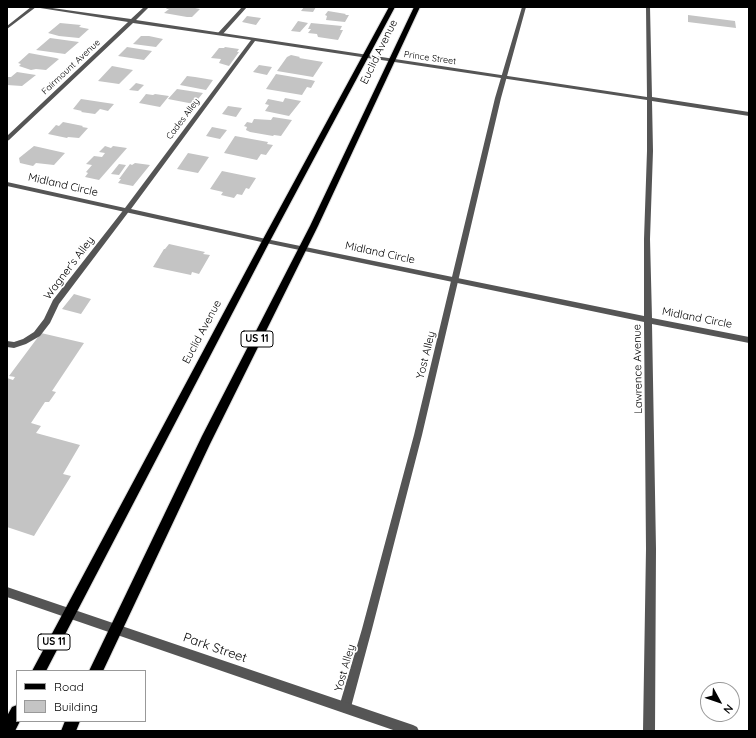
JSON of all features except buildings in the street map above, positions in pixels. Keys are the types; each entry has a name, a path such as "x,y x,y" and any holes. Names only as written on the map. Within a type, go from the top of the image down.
{"main road":[{"name":"Euclid Avenue","path":"40,670 266,241 392,7"},
{"name":"Euclid Avenue","path":"96,670 206,440 303,248 417,7"},
{"path":"7,731 16,714"},
{"path":"68,731 72,722"}],"street":[{"name":"Prince Street","path":"35,7 366,55 749,114"},
{"path":"7,28 35,7"},
{"name":"Fairmount Avenue","path":"7,139 147,7"},
{"path":"220,34 246,7"},
{"name":"Yost Alley","path":"345,707 418,435 505,77 524,7"},
{"name":"Lawrence Avenue","path":"648,7 650,150 647,239 651,549 649,731"},
{"name":"Cades Alley","path":"127,210 254,39"},
{"name":"Midland Circle","path":"7,184 266,241 749,340"},
{"name":"Wagner's Alley","path":"7,344 14,345 26,342 37,334 47,321 56,302 127,210"},
{"name":"Park Street","path":"7,592 413,731"}]}
